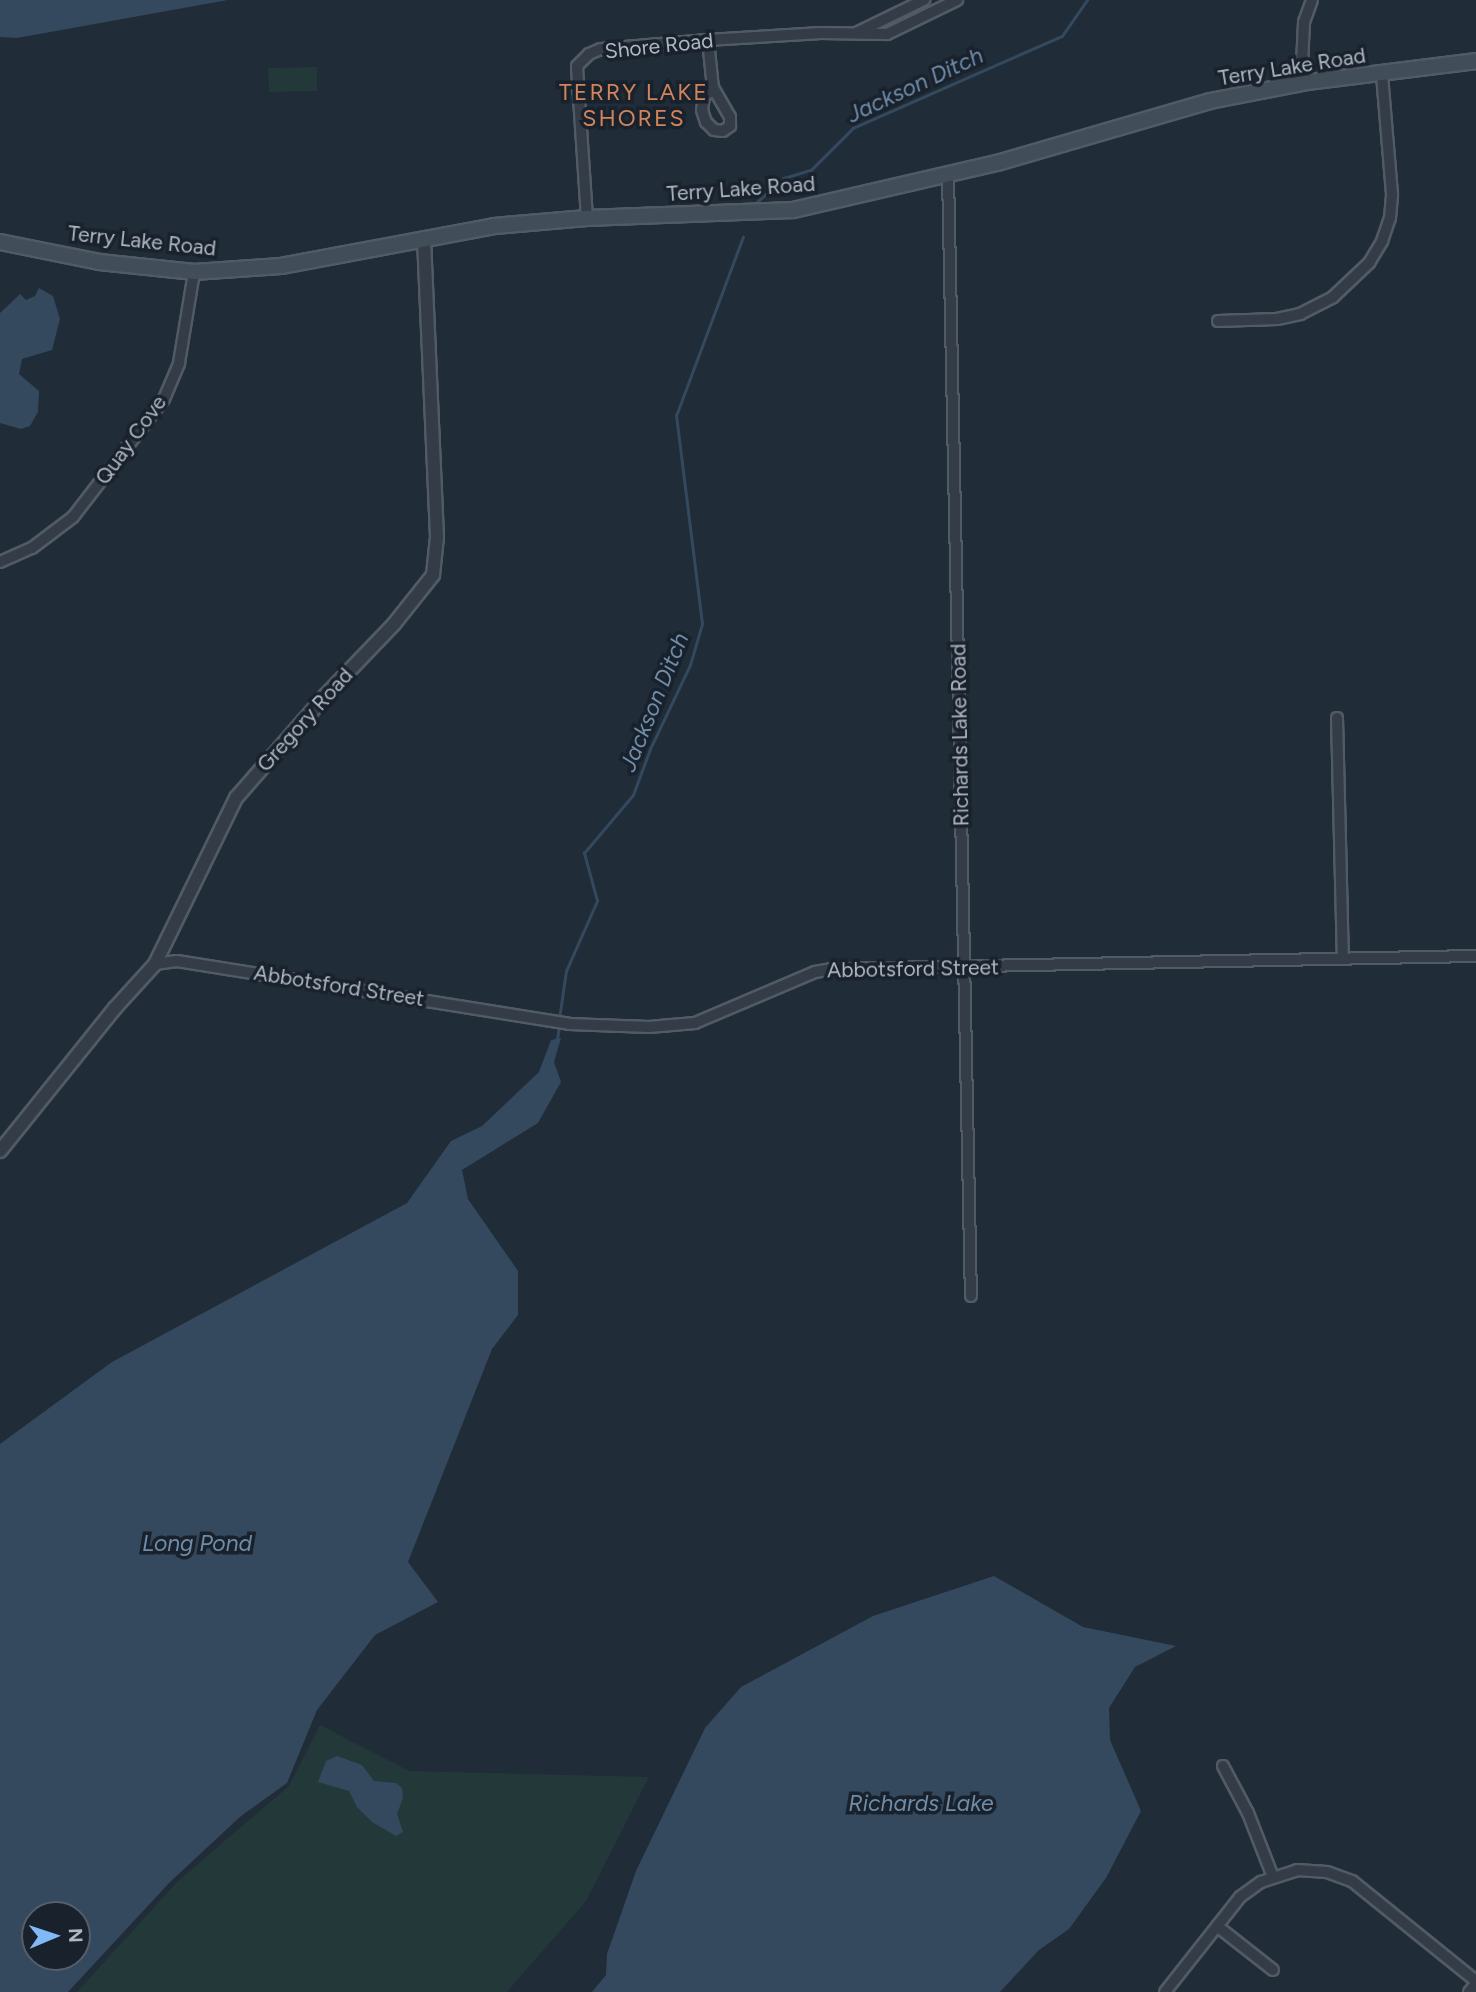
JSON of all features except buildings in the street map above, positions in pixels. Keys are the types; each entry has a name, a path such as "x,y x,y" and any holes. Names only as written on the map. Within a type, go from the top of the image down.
{"main road":[{"name":"Terry Lake Road","path":"0,242 99,262 194,272 281,266 494,226 587,218 793,210 997,163 1210,101 1301,84 1476,61"}],"street":[{"name":"Shore Road","path":"856,33 924,0"},
{"name":"Shore Road","path":"587,218 577,76 577,66 581,60 601,49 708,40 887,34 957,0"},
{"path":"1301,84 1304,22 1312,0"},
{"path":"708,40 713,88"},
{"path":"1218,321 1277,319 1300,314 1333,297 1369,263 1382,241 1390,218 1392,194 1382,74"},
{"name":"Richards Lake Road","path":"948,173 971,1296"},
{"name":"Gregory Road","path":"0,1151 115,1008 155,964 236,798 325,696 394,624 433,575 438,537 424,238"},
{"name":"Quay Cove","path":"0,562 32,548 74,517 163,399 179,363 194,272"},
{"path":"1337,719 1343,959"},
{"name":"Abbotsford Street","path":"155,964 177,961 569,1024 649,1027 695,1023 816,972 832,969 1476,956"},
{"path":"1223,1766 1248,1814 1273,1877"},
{"path":"1165,1992 1240,1897 1273,1877 1312,1870 1352,1881 1476,1982 1469,1992"},
{"path":"1217,1926 1273,1970"}],"green space":[{"path":"317,67 317,91 269,92 268,68"},
{"path":"320,1725 409,1771 649,1777 586,1901 507,1992 77,1992 178,1881 289,1786"}],"water":[{"path":"0,0 228,0 17,38 0,37"},
{"path":"39,288 53,296 60,319 52,350 22,359 19,374 39,391 38,412 30,426 21,429 0,423 0,313 20,294 26,300 35,296"},
{"name":"Long Pond","path":"561,1038 554,1062 561,1082 538,1123 462,1170 468,1199 518,1271 518,1315 492,1349 408,1562 438,1602 375,1635 317,1710 287,1783 241,1816 170,1882 91,1967 91,1901 21,1901 21,1971 87,1971 68,1992 0,1992 0,1444 112,1362 407,1203 451,1141 482,1126 539,1072 551,1040"},
{"name":"Richards Lake","path":"994,1576 1083,1627 1176,1646 1135,1667 1109,1708 1110,1740 1141,1811 1106,1878 1069,1929 1039,1950 1000,1992 592,1992 606,1975 607,1954 636,1871 705,1728 741,1687 873,1616"},
{"path":"337,1756 362,1765 374,1781 396,1783 402,1788 403,1798 397,1814 403,1832 396,1836 372,1822 357,1807 349,1791 318,1782 326,1761"}],"waterway":[{"name":"Jackson Ditch","path":"757,202 784,178 811,170 853,128 1062,36 1087,0"},
{"name":"Jackson Ditch","path":"559,1019 566,971 597,901 584,853 633,795 650,749 690,665 702,624 676,416 743,237"},
{"name":"Jackson Ditch","path":"557,1039 559,1026"}],"district":[{"name":"TERRY LAKE SHORES","path":"634,105"}]}
